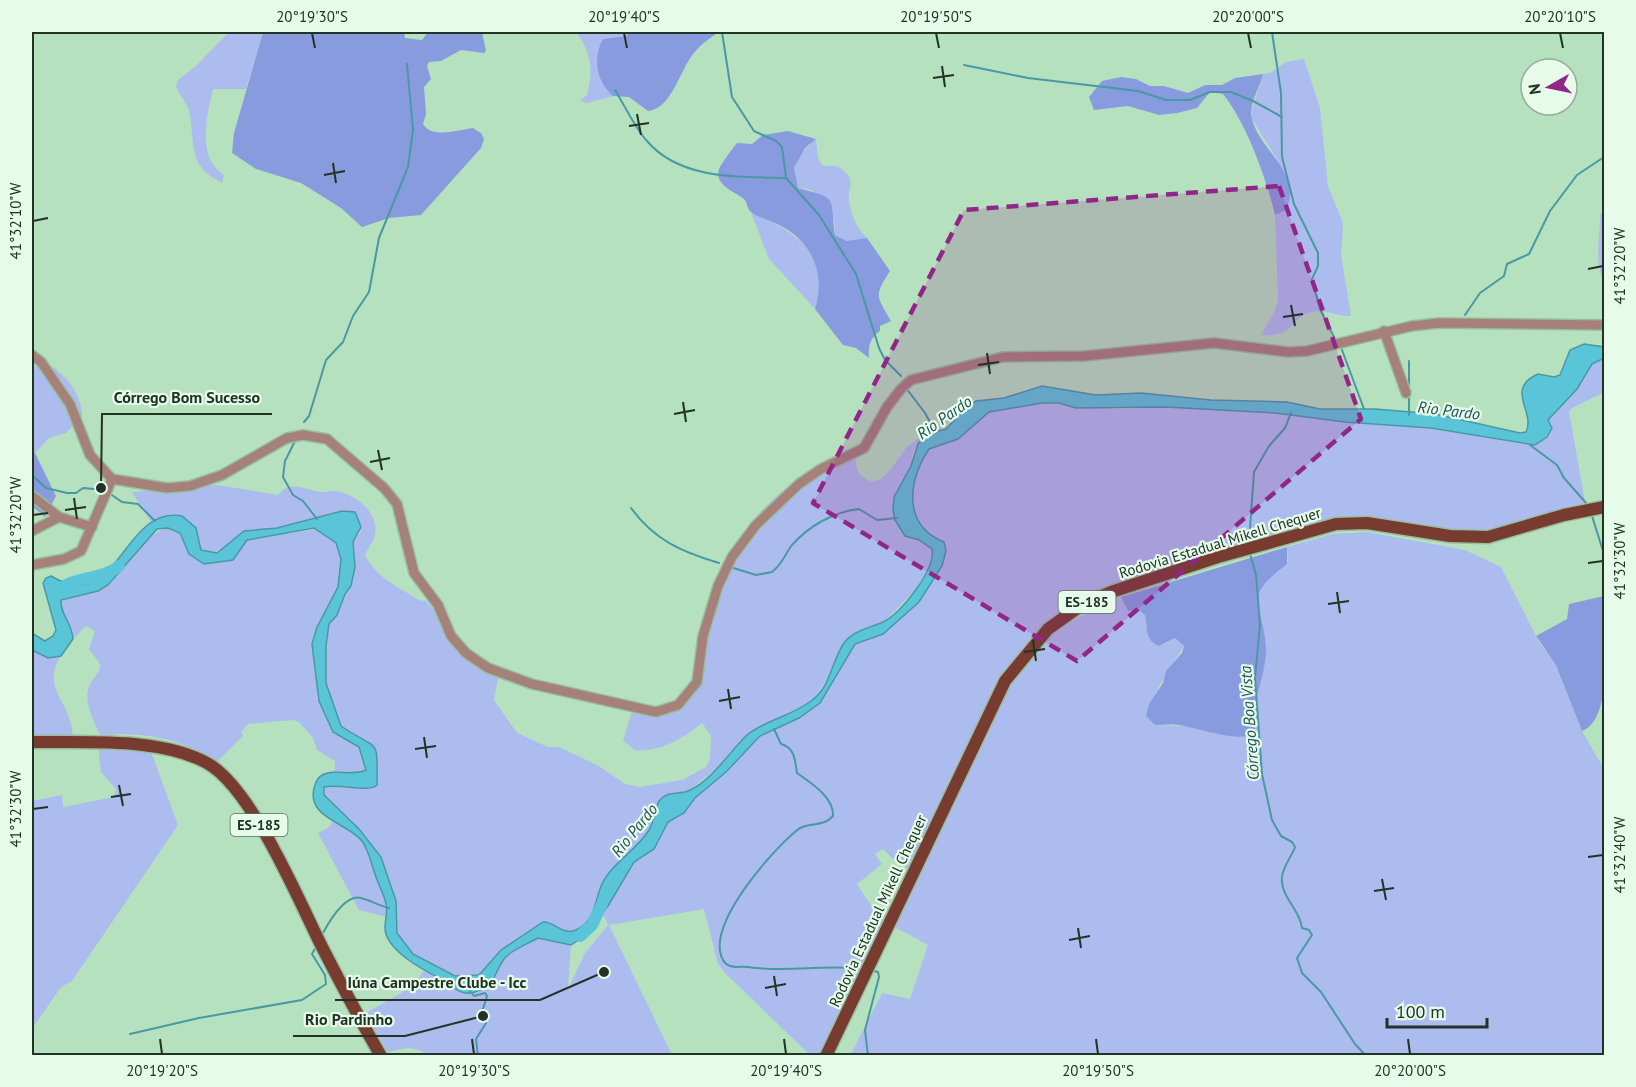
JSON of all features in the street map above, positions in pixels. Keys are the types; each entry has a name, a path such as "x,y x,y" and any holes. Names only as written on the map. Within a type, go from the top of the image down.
{"main road":[{"name":"Rodovia Estadual Mikell Chequer","path":"826,1056 1005,681 1039,638 1068,613 1111,592 1218,557 1336,525 1367,523 1450,536 1488,537 1603,507"},
{"name":"ES-185","path":"32,742 152,747 188,755 226,776 243,797 265,836 344,991 381,1056"}],"street":[{"path":"107,487 190,486 222,475 287,438 303,435 327,438 384,488 397,504 414,573 438,605 451,636 466,653 488,668 532,684 606,699 645,711 664,711 685,700 697,682 703,636 718,586 732,557 769,510 799,484 821,469 864,448 887,407 901,388 911,380 1003,357 1084,356 1214,343 1288,352 1307,351 1384,331 1439,324 1605,325"},
{"path":"1384,331 1406,393"},
{"path":"32,355 41,362 70,404 85,446 107,487 81,551 64,559 32,565"},
{"path":"32,496 59,517 92,527"},
{"path":"32,531 59,517"}],"highlighted area":[{"path":"1279,186 1361,419 1077,661 813,503 964,210"}],"shaded area":[{"path":"229,32 263,32 246,89 213,89 206,123 207,147 215,167 224,175 222,183 203,169 198,161 193,144 189,111 176,86 178,80 196,66"},
{"path":"263,32 404,32 405,38 422,40 428,32 482,32 486,51 484,53 461,50 441,61 429,62 427,66 431,79 424,87 426,114 423,124 427,129 439,132 473,128 481,133 484,139 481,148 421,215 389,218 362,227 341,208 301,183 256,169 232,153 234,133"},
{"path":"576,32 629,32 626,36 603,39 608,91 613,96 587,103 580,100 587,95 591,69 588,54"},
{"path":"629,32 719,32 694,53 663,103 656,109 648,111 629,97 613,96 603,84 598,70 598,54 603,39 626,36"},
{"path":"1304,59 1320,108 1328,186 1343,223 1341,255 1351,316 1312,312 1280,333 1261,335 1275,311 1278,299 1275,215 1286,210 1278,161 1252,119 1252,110 1263,74 1270,73 1286,62"},
{"path":"1263,74 1253,102 1252,119 1256,131 1285,173 1289,185 1290,197 1286,210 1275,215 1255,152 1240,120 1223,94 1210,92 1197,108 1159,115 1128,106 1094,110 1089,97 1102,81 1121,77 1136,79 1150,86 1164,86 1188,93 1205,85 1222,85 1235,78"},
{"path":"788,131 816,139 805,148 794,168 798,188 820,194 830,200 835,235 847,241 867,238 890,271 881,286 879,296 891,321 880,326 880,331 872,339 869,346 869,358 856,348 843,345 815,309 819,283 814,260 808,249 790,232 749,210 744,199 722,184 718,175 719,169 737,143 752,144 763,135"},
{"path":"816,139 818,158 822,165 838,167 849,176 851,210 857,225 867,238 851,241 835,234 834,219 812,190 799,188 795,181 797,161"},
{"path":"751,212 782,227 806,247 814,259 819,273 819,290 815,309 769,259"},
{"path":"1604,212 1604,285 1599,266 1598,249 1600,214"},
{"path":"1584,344 1604,347 1604,358 1592,364 1577,389 1548,420 1552,428 1547,437 1535,445 1431,428 1345,422 1275,413 1165,407 1076,408 1059,403 1042,403 989,412 958,439 929,449 922,461 913,488 915,514 930,534 944,542 946,551 942,566 919,602 883,634 855,644 820,703 799,718 760,736 726,772 695,798 684,813 668,822 654,849 634,862 608,906 583,937 571,945 538,938 510,953 487,986 470,993 458,990 416,965 391,944 386,936 385,900 362,841 355,834 328,818 315,804 313,794 320,777 332,772 353,773 366,770 359,747 333,732 319,701 312,644 317,627 338,587 341,559 336,543 314,528 247,540 233,560 204,564 189,554 180,533 168,528 157,529 108,585 98,591 61,600 62,610 71,628 73,639 61,656 48,658 32,650 32,633 45,641 53,636 56,630 43,583 46,578 51,576 74,585 92,582 107,572 146,526 162,517 182,516 196,528 201,550 217,553 244,531 277,528 342,511 355,512 361,527 353,542 355,567 351,586 345,594 337,615 329,624 326,646 326,683 341,726 369,743 376,751 377,785 367,788 324,787 324,795 359,829 381,857 396,901 397,933 413,954 455,976 479,975 501,950 543,922 567,931 583,926 594,910 599,890 606,876 649,830 659,801 666,795 688,791 697,786 747,735 811,701 827,682 844,643 857,632 883,622 907,601 929,568 932,549 919,540 905,536 895,520 894,497 911,466 918,444 927,434 946,429 976,401 1004,398 1042,386 1096,395 1141,393 1211,400 1287,402 1320,409 1375,409 1435,414 1520,433 1526,432 1528,424 1522,394 1523,387 1528,380 1538,374 1554,377 1560,375 1570,350"},
{"path":"1604,358 1603,393 1572,408 1569,412 1586,507 1487,536 1368,521 1163,572 1040,630 998,681 971,736 946,798 909,873 898,856 893,859 883,849 875,854 882,864 857,884 872,907 878,906 887,918 819,1055 810,1055 725,973 718,964 704,909 609,925 672,1055 428,1056 414,1049 389,1052 380,1045 364,1014 415,985 424,970 461,992 472,993 484,986 500,963 509,955 541,937 571,945 568,989 585,953 608,925 602,912 634,862 654,849 668,822 684,813 695,798 726,772 760,736 799,718 820,703 855,644 882,634 910,609 942,566 946,551 944,542 930,534 921,525 915,514 913,488 922,461 929,449 961,436 989,412 1042,403 1118,409 1165,407 1275,413 1431,428 1535,445 1547,437 1551,431 1548,420 1577,389 1591,364"},
{"path":"42,360 64,376 75,390 82,416 66,433 49,438 35,453 32,452 32,369"},
{"path":"927,434 913,452 911,466 894,497 895,520 910,539 919,540 932,549 932,562 916,589 885,621 849,638 818,695 800,709 752,732 720,766 687,792 656,806 656,815 648,833 608,876 594,910 584,925 577,930 567,932 543,922 501,950 479,975 455,976 413,954 397,933 396,901 381,857 359,829 324,796 324,787 364,787 377,784 377,777 351,732 341,726 326,683 326,646 329,624 337,615 345,594 351,586 355,567 353,542 361,531 342,511 277,528 249,531 239,535 220,550 208,552 201,550 196,528 175,515 151,522 132,492 218,485 278,495 293,486 323,492 341,492 354,498 370,512 376,529 365,555 370,563 389,582 421,601 425,600 436,612 446,632 499,673 494,700 517,733 548,747 559,747 599,766 625,784 640,787 682,780 706,767 710,759 711,736 702,723 679,739 653,749 634,750 623,740 633,709 658,708 674,703 687,693 692,685 705,613 712,591 720,571 744,532 758,515 791,484 821,465 856,449 858,470 869,481 876,481 888,472 907,447"},
{"path":"32,452 35,453 56,496 45,517 32,506"},
{"path":"168,528 180,533 189,554 204,564 233,560 247,540 318,529 336,543 341,559 338,587 317,627 312,644 319,701 333,732 359,747 366,770 359,774 328,772 335,770 335,761 317,750 313,738 299,722 292,720 248,724 241,732 243,736 216,763 190,747 161,738 131,734 100,735 87,697 90,684 100,667 89,649 95,631 86,626 73,639 62,610 61,600 94,592 109,585 144,543"},
{"path":"1367,532 1465,550 1501,567 1539,642 1556,664 1582,731 1604,769 1604,1055 850,1056 882,993 910,999 928,945 895,927 1005,696 1028,660 1040,646 1083,615 1121,597 1128,611 1141,611 1146,615 1146,627 1165,644 1175,638 1184,646 1158,688 1155,725 1187,726 1230,736 1248,735 1255,732 1258,708 1255,703 1266,654 1257,604 1258,592 1275,571 1288,562 1287,547 1333,534"},
{"path":"1287,547 1287,564 1263,585 1259,594 1258,602 1266,654 1255,703 1258,708 1255,732 1249,736 1240,737 1178,725 1155,725 1146,716 1149,704 1163,683 1166,671 1182,653 1184,646 1175,638 1159,646 1154,643 1147,633 1145,615 1140,611 1128,611 1121,597"},
{"path":"1604,596 1606,671 1604,691 1600,709 1592,723 1582,731 1556,665 1536,636 1567,619 1569,604"},
{"path":"32,650 48,658 61,656 55,668 55,686 71,723 73,736 32,735"},
{"path":"98,746 149,746 178,825 72,981 61,987 32,1029 32,801 62,795 63,807 114,797 116,789 101,772"},
{"path":"332,822 354,833 364,844 381,889 387,917 359,910 318,833 328,828"}],"waterway":[{"path":"722,32 732,97 754,131 776,141 782,147 786,178 819,215 856,274 879,348 885,360 901,376"},
{"path":"1272,32 1281,93 1282,157 1294,204 1318,253 1318,266 1312,279 1320,309 1336,341"},
{"path":"304,422 309,416 326,360 343,342 353,316 369,292 379,238 408,167 413,130 407,64"},
{"path":"964,65 1028,78 1138,91 1166,100 1190,100 1210,92 1231,92 1282,117"},
{"path":"615,90 647,141 661,154 676,163 712,174 786,178"},
{"path":"1465,315 1480,293 1504,276 1507,264 1529,254 1550,211 1577,175 1604,157"},
{"path":"1342,350 1364,409"},
{"path":"1409,361 1409,388"},
{"path":"906,388 925,413 936,433"},
{"path":"1409,394 1409,415"},
{"name":"Córrego Boa Vista","path":"1249,542 1254,472 1269,446 1285,428 1291,413"},
{"path":"296,439 285,461 283,477 293,495 303,501 317,519"},
{"path":"1530,445 1557,465 1564,478 1587,504"},
{"path":"32,475 46,488 67,493 76,493 83,488 104,490"},
{"path":"109,493 122,502 138,504 155,521"},
{"path":"631,508 659,537 681,549 719,563"},
{"path":"730,567 756,575 772,572 781,563 792,545 806,532 840,513 859,509 877,520 897,518"},
{"path":"1592,516 1604,554"},
{"name":"Córrego Boa Vista","path":"1250,554 1256,575 1260,625 1255,678 1262,774 1272,820 1281,836 1292,842 1295,847 1283,873 1284,891 1298,915 1302,928 1309,930 1312,935 1297,958 1302,973 1321,992 1355,1044 1366,1056"},
{"name":"Rio Pardo","path":"56,593 70,583 104,574 119,566"},
{"path":"774,729 781,744 792,752 797,773 826,797 833,816 824,822 800,828 759,869 735,903 726,921 721,937 721,956 726,964 734,967 862,969"},
{"path":"323,933 338,910 349,900 361,898 389,908"},
{"name":"Rio Pardo","path":"580,936 592,925 602,904"},
{"path":"130,1034 199,1018 302,1000 326,984 325,975 312,954 317,945"},
{"path":"868,1056 865,1030 879,977 878,972 874,971"},
{"path":"470,991 474,996 485,993 487,996 482,1012 486,1023 476,1039 478,1056"}],"place":[{"name":"Córrego Bom Sucesso","path":"101,488"},
{"name":"Iúna Campestre Clube - Icc","path":"604,972"},
{"name":"Rio Pardinho","path":"483,1016"}]}
